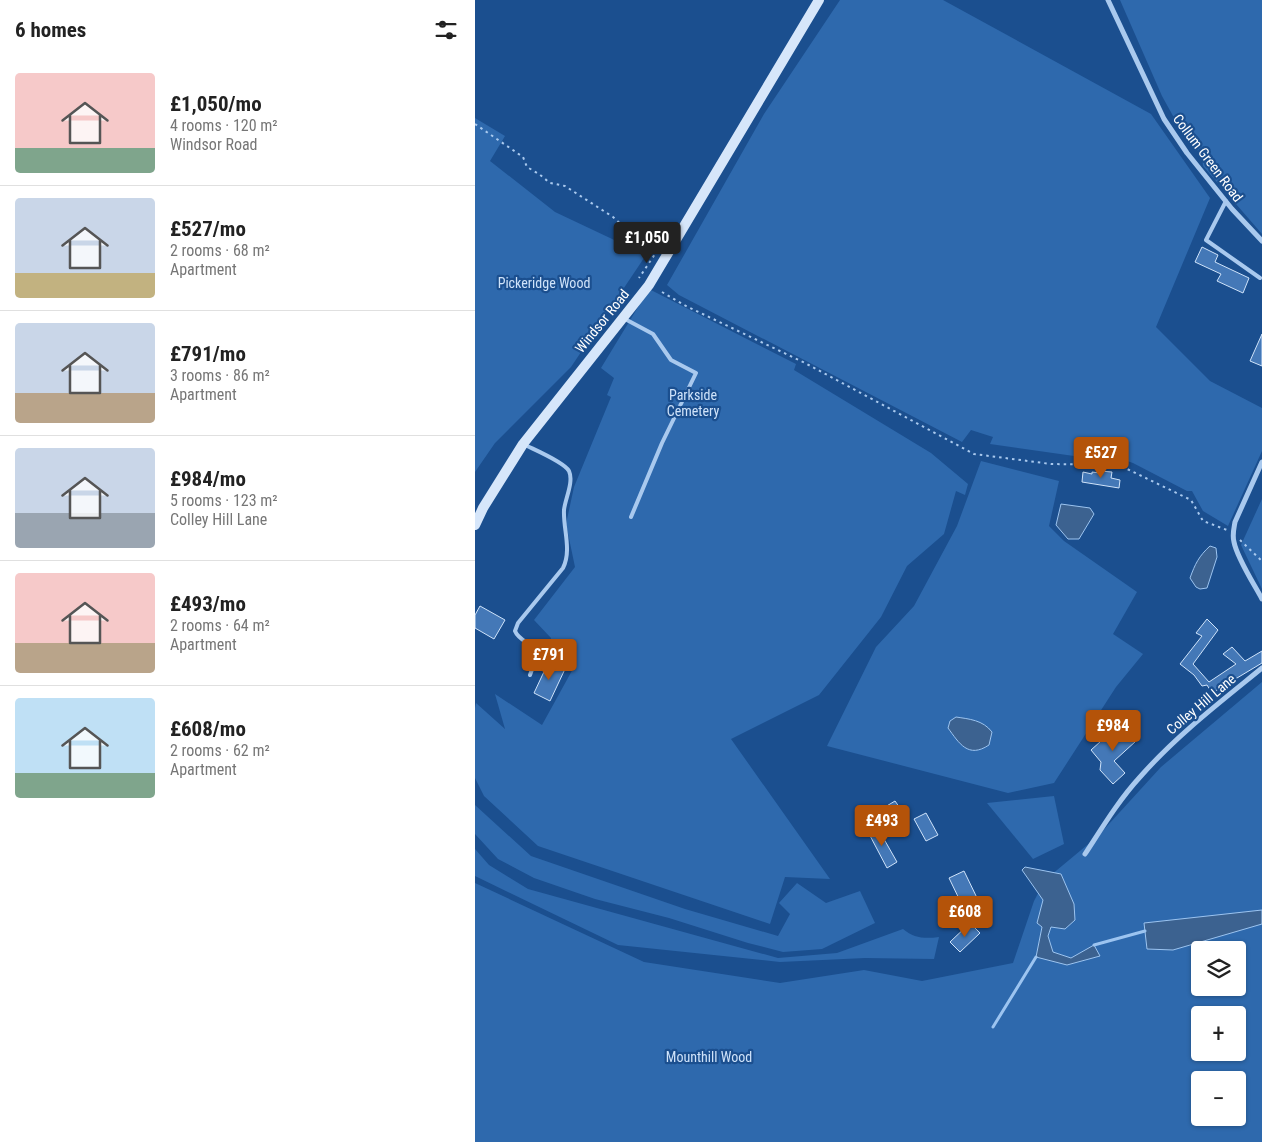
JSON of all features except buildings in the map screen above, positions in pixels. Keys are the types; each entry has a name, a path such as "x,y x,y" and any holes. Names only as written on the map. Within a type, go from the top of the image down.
{"main road":[{"name":"Windsor Road","path":"475,525 483,508 523,444 649,285 819,0"}],"street":[{"name":"Collum Green Road","path":"1108,0 1164,119 1187,153 1232,209 1262,241"},
{"path":"1262,462 1235,522 1233,532 1236,548 1262,599"},
{"name":"Colley Hill Lane","path":"1085,854 1115,807 1139,777 1184,731 1262,668"}],"lane":[{"path":"1226,201 1206,240 1260,278"},
{"path":"623,318 653,334 671,360 696,372 662,443 631,517"},
{"path":"523,444 567,469 570,476 564,513 566,561 563,568 518,623 515,630 520,639 534,647 538,653 530,675"}],"path":[{"path":"475,124 523,157 527,167 550,183 565,186 613,217 624,227 659,248 639,278"},
{"path":"662,292 686,306 805,364 974,454 1051,464 1119,465 1191,500 1203,521 1233,532 1262,561"}],"green space":[{"path":"840,0 943,0 1151,114 1210,198 1156,327 1210,381 1262,408 1262,451 1228,526 1203,511 1192,491 1187,491 1133,463 1115,457 1074,456 990,444 993,437 971,430 962,442 679,295 667,285 764,114"},
{"path":"1120,0 1262,0 1262,234 1203,166 1202,156 1178,125 1162,96"},
{"name":"Pickeridge Wood","path":"475,118 505,136 490,161 555,212 646,255 571,367 495,443 475,472"},
{"name":"Parkside Cemetery","path":"649,289 796,364 794,370 931,453 968,484 965,495 956,491 944,534 907,566 881,617 819,695 731,739 830,879 785,877 770,924 538,846 484,796 475,778 476,703 505,729 495,694 542,725 574,667 548,655 551,638 534,620 575,567 566,524 574,487 611,397 607,395 614,378 601,368"},
{"path":"981,461 1059,481 1049,526 1064,541 1137,592 1113,634 1143,654 1116,687 1054,783 1008,793 827,746 876,647 914,606 957,526"},
{"path":"1262,499 1262,589 1241,545"},
{"name":"Mounthill Wood","path":"1262,682 1262,1142 475,1142 475,883 644,962 780,983 864,970 922,981 1013,963 1034,901 1045,880 1098,836 1161,767"},
{"path":"1054,796 1064,844 1033,859 987,803"},
{"path":"475,805 531,856 685,909 778,936 790,914 779,903 797,883 826,903 860,891 875,923 822,949 783,952 669,918 595,899 534,878 498,859 475,834"},
{"path":"475,849 489,865 528,889 778,958 837,953 903,929 919,937 939,937 934,959 865,958 780,962 618,945 475,876"}],"shaded area":[{"path":"1061,504 1090,508 1094,514 1079,539 1068,539 1056,525"},
{"path":"1210,546 1216,548 1217,557 1207,588 1200,589 1196,587 1190,578 1198,560"},
{"path":"956,717 975,721 988,728 992,732 989,745 982,749 970,750 960,744 948,728 950,721"},
{"path":"1025,867 1061,874 1074,904 1075,920 1065,929 1051,927 1048,936 1053,952 1071,958 1094,945 1100,956 1067,965 1036,957 1042,927 1037,923 1043,900 1022,870"},
{"path":"1262,910 1262,924 1204,941 1191,941 1191,945 1173,950 1147,949 1144,923"}],"waterway":[{"path":"1094,945 1145,931"},
{"path":"993,1027 1036,957"}]}
